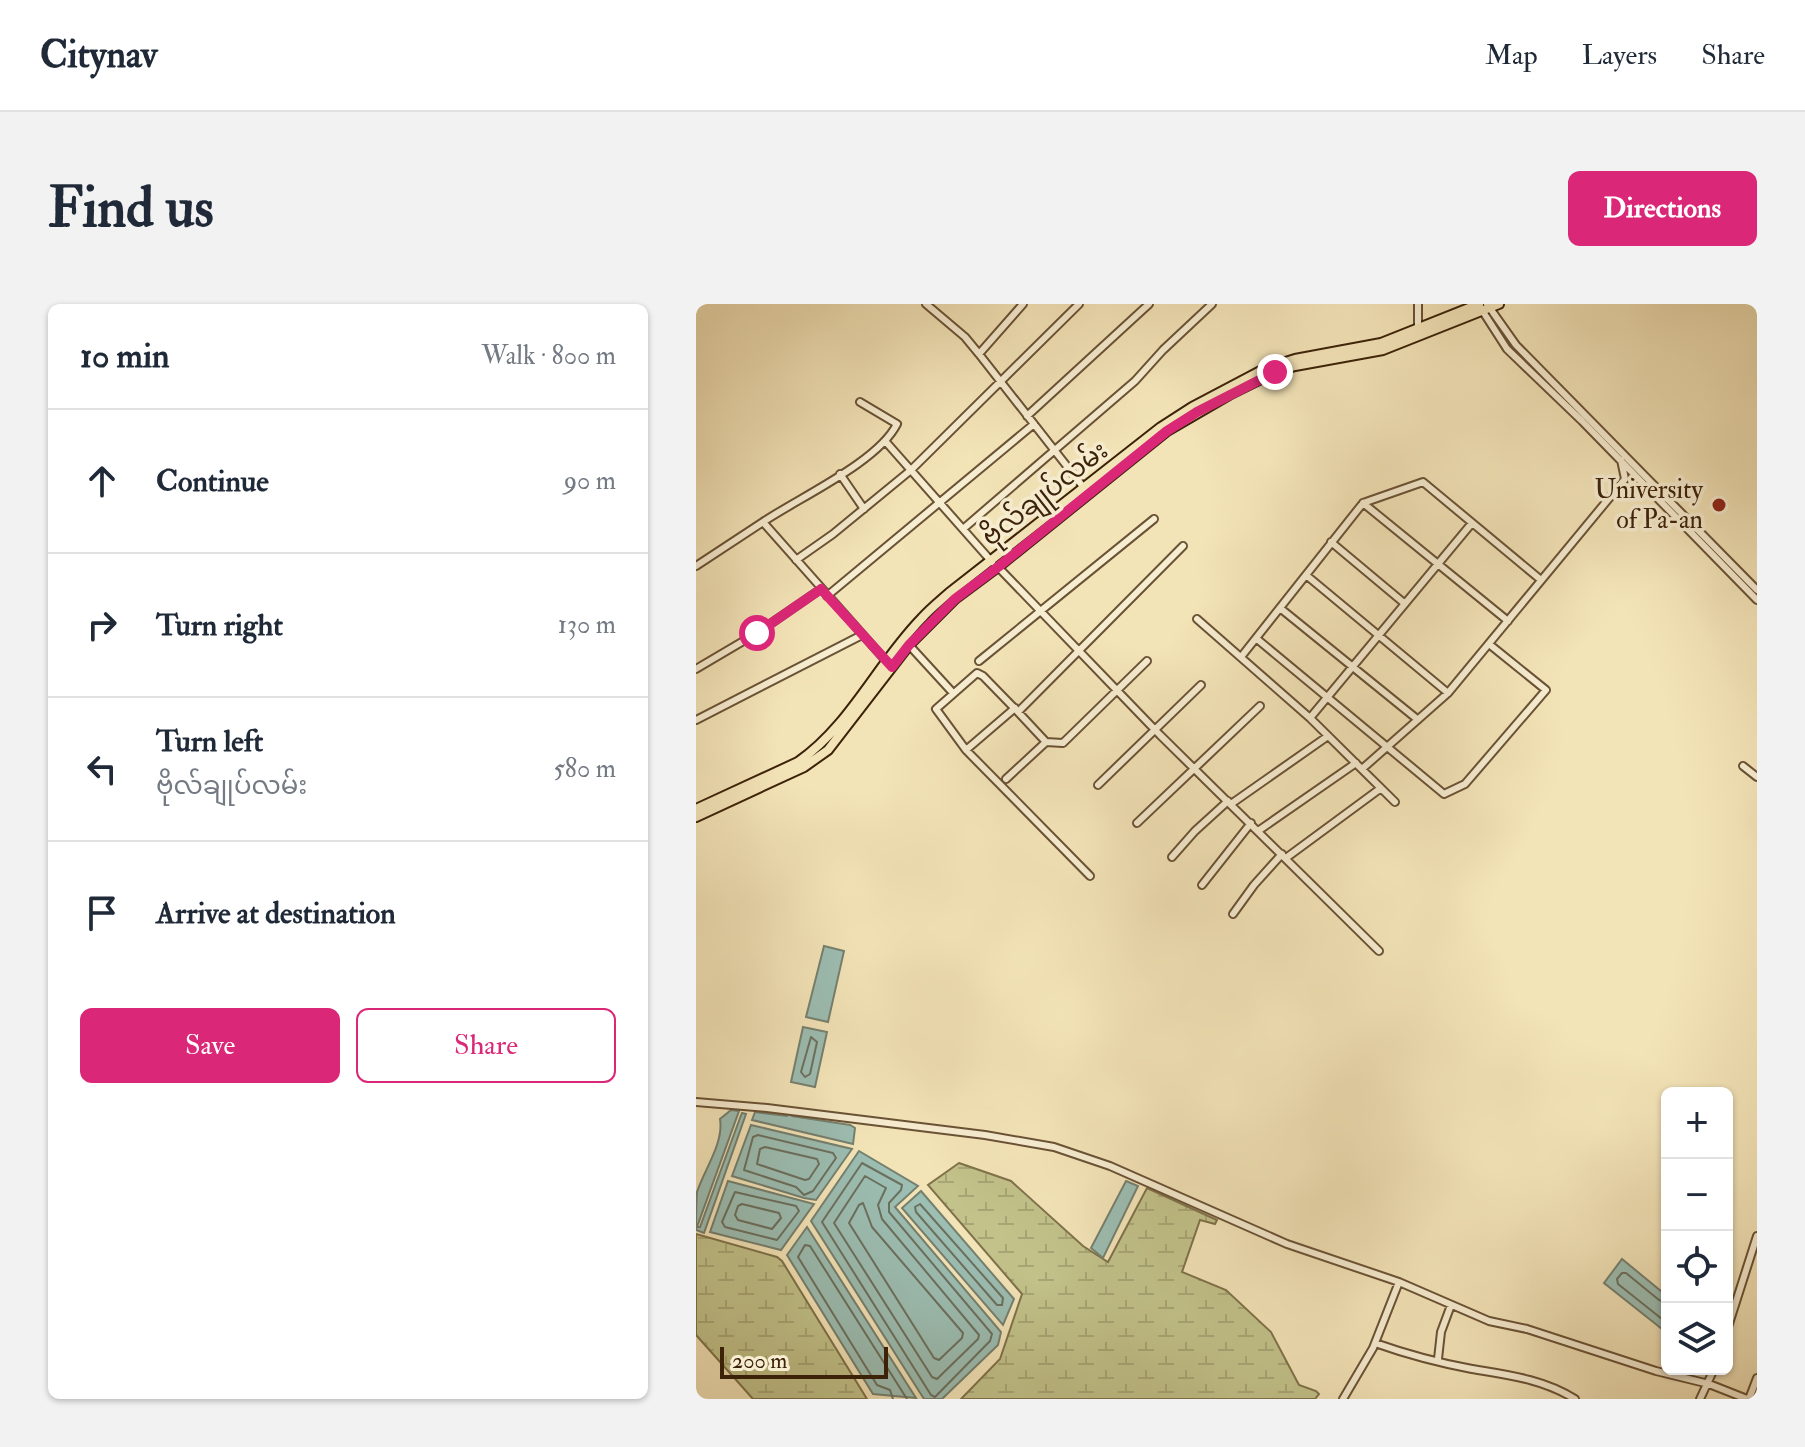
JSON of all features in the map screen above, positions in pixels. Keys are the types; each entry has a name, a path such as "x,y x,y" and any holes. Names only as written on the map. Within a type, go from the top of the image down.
{"main road":[{"name":"ဗိုလ်ချုပ်လမ်း","path":"696,809 809,754 835,730 889,665 955,599 1084,488 1161,427 1192,407 1266,368 1295,359 1381,343 1479,306 1499,304"},
{"name":"ဗိုလ်ချုပ်လမ်း","path":"696,817 804,767 828,750 921,619 949,593 995,564 1167,431 1275,372 1383,350 1479,306"}],"street":[{"path":"926,304 965,337 1084,488"},
{"path":"979,354 1023,304"},
{"path":"796,560 911,470 1079,304"},
{"path":"1027,416 1149,304"},
{"path":"963,529 1135,381 1212,304"},
{"path":"1418,304 1418,329"},
{"path":"1479,306 1588,415 1744,582 1757,600"},
{"path":"1479,306 1500,341 1744,582 1757,590"},
{"path":"1549,389 1555,383"},
{"path":"696,566 886,442 897,424 860,402"},
{"path":"1582,421 1588,415"},
{"path":"827,596 1034,424"},
{"path":"886,442 1079,652 1379,951"},
{"path":"1258,831 1359,766 1448,693 1625,479 1621,460"},
{"path":"840,474 864,509"},
{"path":"1241,657 1363,503 1423,482 1541,580"},
{"path":"1363,503 1508,621"},
{"path":"979,661 1154,519"},
{"path":"763,522 889,665"},
{"path":"1310,718 1472,523"},
{"path":"1331,542 1404,603"},
{"path":"966,750 1016,710 1079,652 1183,546"},
{"path":"1306,575 1448,693"},
{"path":"696,669 757,633 821,589"},
{"path":"1280,608 1417,719"},
{"path":"1197,619 1310,718 1395,802"},
{"path":"696,720 862,635"},
{"path":"1257,639 1444,794 1465,784 1546,690 1489,644"},
{"path":"909,645 953,693"},
{"path":"1090,876 966,750 937,712 939,705 977,673 1046,742 1063,743 1147,661"},
{"path":"1098,785 1201,685"},
{"path":"1137,823 1260,706"},
{"path":"1172,857 1195,831 1229,802 1328,736"},
{"path":"1006,779 1046,742"},
{"path":"1743,766 1757,777"},
{"path":"1233,914 1254,885 1284,856 1381,788"},
{"path":"1202,885 1251,823"},
{"path":"696,1102 985,1135 1054,1147 1110,1166 1287,1244 1399,1282 1489,1321 1527,1329 1656,1371 1709,1384 1748,1399 1757,1378"},
{"path":"1733,1312 1757,1236"},
{"path":"1746,1273 1757,1277"},
{"path":"1343,1399 1375,1343 1399,1282"},
{"path":"1438,1359 1441,1332 1451,1305"},
{"path":"1375,1343 1400,1352 1518,1376 1551,1386 1575,1399"},
{"path":"1700,1399 1712,1375"}],"green space":[{"path":"959,1163 1011,1181 1083,1246 1108,1262 1147,1188 1217,1220 1215,1224 1200,1220 1182,1272 1226,1290 1271,1332 1299,1385 1319,1394 1315,1399 961,1399 1000,1359 1022,1294 928,1185"},
{"path":"696,1234 782,1261 867,1399 753,1399 696,1335"}],"water":[{"path":"824,946 844,951 828,1022 806,1017"},
{"path":"803,1027 827,1032 815,1087 791,1082"},
{"path":"731,1110 739,1111 697,1227 700,1227 742,1113 746,1114 704,1233 696,1230 697,1192 716,1147 720,1119"},
{"path":"755,1112 787,1116 789,1113 850,1125 855,1128 853,1144 752,1120"},
{"path":"751,1125 852,1149 816,1200 804,1198 732,1176"},
{"path":"859,1151 918,1186 895,1207 1001,1332 998,1345 942,1399 924,1399 811,1221"},
{"path":"728,1181 814,1204 781,1250 710,1232"},
{"path":"1126,1181 1138,1186 1103,1258 1091,1248"},
{"path":"921,1191 1014,1299 1003,1325 902,1208"},
{"path":"807,1227 916,1398 873,1394 787,1255"},
{"path":"1622,1259 1661,1291 1661,1328 1604,1283"}],"place":[{"name":"University of Pa-an","path":"1719,505"}],"route":[{"path":"757,633 821,589 892,667 909,645 955,599 1167,431 1275,372"}]}
